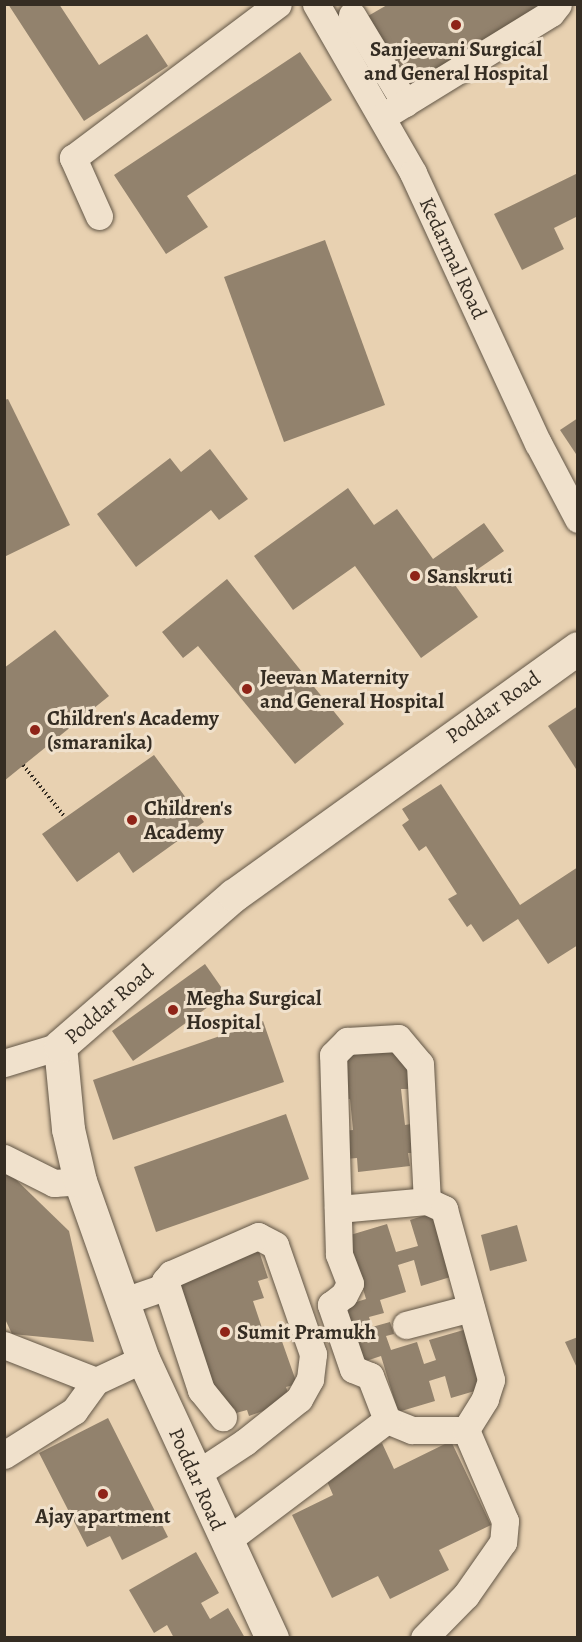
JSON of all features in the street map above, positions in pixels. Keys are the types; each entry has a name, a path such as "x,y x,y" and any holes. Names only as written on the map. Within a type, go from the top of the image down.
{"street":[{"path":"99,216 73,158 279,4"},
{"name":"Kedarmal Road","path":"316,4 350,16 355,73 413,173 538,443 578,519"},
{"path":"382,117 551,13 558,4"},
{"path":"350,16 405,103"},
{"path":"355,73 379,59"},
{"name":"Poddar Road","path":"272,1638 225,1542 142,1359 124,1301 80,1181 68,1129 60,1046 234,895 578,648"},
{"path":"427,1201 420,1064 398,1038 347,1041 333,1055 339,1254 350,1283 344,1295 331,1305 353,1369 370,1376 387,1420 412,1430 466,1430"},
{"path":"4,1063 60,1046"},
{"path":"4,1158 54,1183 80,1181"},
{"path":"338,1209 427,1201 444,1209 491,1380 485,1399 466,1430"},
{"path":"233,1450 197,1398 156,1277 160,1269 261,1224"},
{"path":"195,1475 233,1450 298,1399 310,1379 314,1354 275,1245 258,1236 171,1274 165,1281 201,1390 223,1417"},
{"path":"124,1301 159,1289"},
{"path":"406,1325 471,1308"},
{"path":"4,1344 96,1381"},
{"path":"4,1455 74,1411 96,1381 142,1359"},
{"path":"225,1542 387,1420"},
{"path":"421,1637 466,1595 503,1542 505,1521 466,1430"}],"path":[{"path":"23,765 65,818"}],"building":[{"path":"8,4 59,4 99,65 147,34 168,66 84,121"},
{"path":"387,5 550,5 414,89 368,16"},
{"path":"300,52 332,100 187,196 208,227 166,254 114,175"},
{"path":"578,173 578,216 554,228 564,249 522,270 494,214"},
{"path":"325,240 385,405 284,442 224,277"},
{"path":"8,399 70,525 4,557 4,400"},
{"path":"578,418 578,457 560,430"},
{"path":"210,449 248,499 219,520 211,510 136,567 97,514 170,458 181,472"},
{"name":"Sanskruti","path":"348,488 374,525 397,509 433,559 484,523 504,551 455,585 478,617 421,658 355,566 293,610 254,556"},
{"path":"227,579 344,724 295,764 198,646 183,658 162,632"},
{"name":"Children's Academy (smaranika)","path":"55,630 109,696 4,781 4,668"},
{"path":"578,706 578,772 548,726"},
{"name":"Children's Academy","path":"154,755 204,822 133,873 119,852 77,882 42,834"},
{"path":"441,784 520,905 578,867 578,945 548,964 518,919 483,942 471,924 467,927 448,899 457,894 426,846 419,851 402,825 409,820 402,809"},
{"path":"205,964 226,994 133,1061 112,1031"},
{"path":"263,1021 284,1082 113,1140 93,1080"},
{"path":"397,1048 407,1058 410,1089 401,1089 405,1125 411,1124 414,1153 408,1153 410,1166 358,1172 357,1158 345,1159 342,1131 353,1130 350,1099 340,1099 345,1053"},
{"path":"286,1114 309,1179 156,1232 134,1167"},
{"path":"4,1168 69,1231 94,1342 12,1334 4,1317"},
{"path":"438,1211 457,1275 421,1286 414,1260 398,1265 406,1292 380,1300 384,1313 369,1317 372,1327 390,1322 394,1334 386,1336 391,1350 417,1342 424,1364 436,1360 429,1340 467,1329 485,1388 451,1398 445,1376 429,1381 435,1401 398,1412 381,1356 357,1364 340,1307 366,1299 347,1236 387,1224 396,1252 418,1246 410,1220"},
{"path":"517,1225 527,1261 490,1271 481,1235"},
{"name":"Sumit Pramukh","path":"259,1251 268,1278 258,1281 264,1298 253,1301 264,1334 278,1330 297,1384 286,1387 291,1401 249,1416 247,1410 236,1413 234,1408 228,1410 218,1404 170,1282"},
{"path":"578,1337 578,1370 565,1342"},
{"name":"Ajay apartment","path":"108,1418 168,1537 122,1560 110,1536 87,1547 39,1453"},
{"path":"451,1441 491,1525 439,1550 449,1570 390,1599 378,1576 332,1598 292,1515 333,1495 323,1472 382,1443 394,1469"},
{"path":"196,1552 219,1593 201,1603 210,1619 228,1608 245,1638 174,1638 167,1625 154,1633 129,1590"}],"place":[{"name":"Sanjeevani Surgical and General Hospital","path":"456,25"},
{"name":"Sanskruti","path":"415,576"},
{"name":"Jeevan Maternity and General Hospital","path":"247,689"},
{"name":"Children's Academy (smaranika)","path":"35,730"},
{"name":"Children's Academy","path":"132,820"},
{"name":"Megha Surgical Hospital","path":"173,1010"},
{"name":"Sumit Pramukh","path":"225,1332"},
{"name":"Ajay apartment","path":"103,1494"}]}
